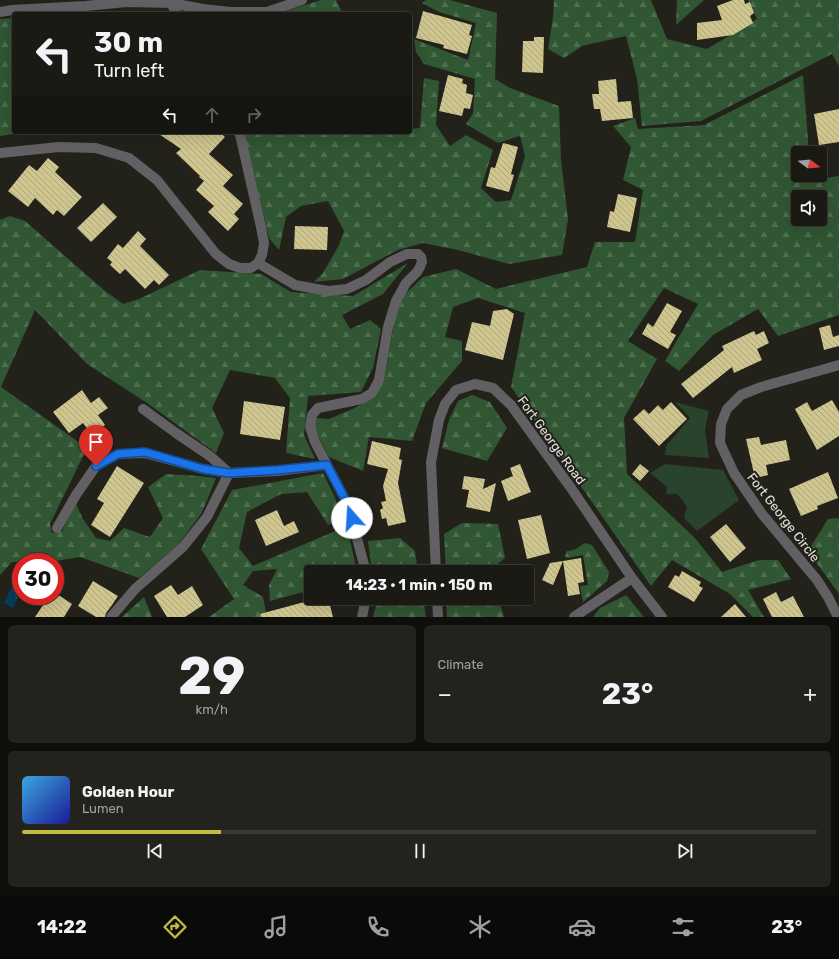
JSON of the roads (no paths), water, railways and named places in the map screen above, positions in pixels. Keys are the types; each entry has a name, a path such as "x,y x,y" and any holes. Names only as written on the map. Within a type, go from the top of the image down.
{"street":[{"path":"0,12 126,2 170,3 203,9 267,12 302,0"},
{"path":"170,3 176,12"},
{"path":"0,153 59,147 96,148 129,158 157,180 216,254 229,264 240,268 251,268 258,263 262,255 264,243 239,134"},
{"path":"258,263 295,285 328,291 346,289 366,280 390,262 407,254 418,254 421,257 422,262 420,267 406,283 396,301 388,327 379,380 372,393 362,399 318,408 312,415 310,426 315,442 348,505 364,565"},
{"name":"Fort George Circle","path":"838,617 817,580 762,514 734,473 720,443 721,424 727,409 741,395 761,387 839,365"},
{"name":"Fort George Road","path":"436,565 431,462 439,420 445,404 456,390 476,384 493,388 511,405 571,488 632,578 662,617"},
{"path":"143,409 210,456 229,473"},
{"path":"57,528 76,495 96,466 118,454 145,452 203,469 229,473 327,465"},
{"path":"111,617 135,589 183,548 207,517 229,473"},
{"path":"574,617 632,578"},
{"path":"362,617 365,605"},
{"path":"437,605 438,617"}],"water":[{"path":"12,586 12,605 14,605 13,608 4,603"}]}
